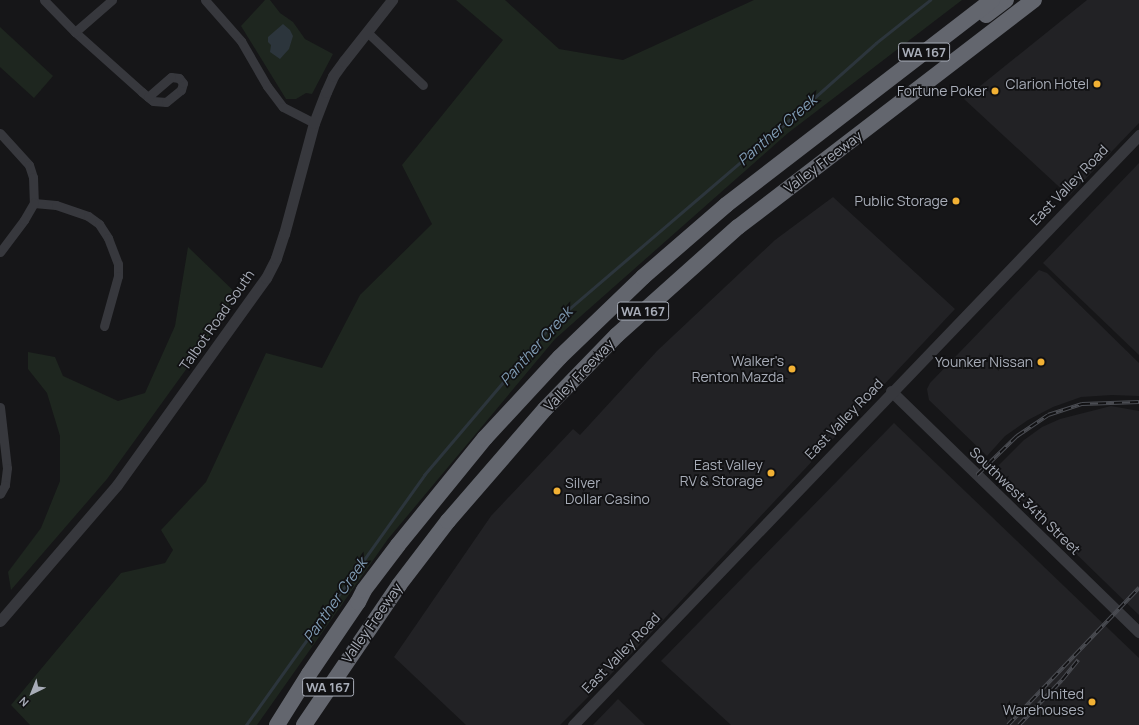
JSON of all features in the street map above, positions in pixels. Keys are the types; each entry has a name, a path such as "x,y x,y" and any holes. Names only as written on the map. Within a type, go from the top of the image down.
{"highway":[{"name":"Valley Freeway","path":"277,725 309,674 358,602 364,590 394,550 485,438 529,390 612,307 668,254 726,204 992,0"},
{"path":"358,602 372,590 435,507 508,422 561,365 636,293 704,232 776,174 1006,0"},
{"name":"Valley Freeway","path":"304,725 346,661 415,563 488,473 545,409 596,356 655,300 738,227 992,34 1034,0"},
{"path":"992,34 1023,18 1047,0"}],"street":[{"path":"44,0 75,32 148,97"},
{"path":"75,32 112,0"},
{"path":"205,0 241,41 267,86 283,107 314,123"},
{"name":"Talbot Road South","path":"0,621 117,485 266,278 276,258 284,234 314,123 333,76 392,0"},
{"path":"367,32 423,85"},
{"path":"0,133 29,165 33,177 34,203 24,220 0,252"},
{"name":"East Valley Road","path":"573,725 891,391 1139,135"},
{"path":"34,203 56,205 88,216 99,224 108,238 118,264 118,276 104,326"},
{"name":"Southwest 34th Street","path":"891,391 1139,632"},
{"path":"0,406 7,468 5,485 0,494"}],"shaded area":[{"path":"265,0 270,0 280,13 293,22 305,39 333,54 312,94 306,93 296,99 286,99 241,26"},
{"path":"456,0 505,0 559,49 623,60 754,0 962,0 788,133 555,339 388,539 257,725 30,725 11,705 121,573 165,563 173,550 161,530 206,482 266,353 322,368 360,295 432,224 402,165 503,40"},
{"path":"1087,0 1139,0 1139,123 1069,196 964,99"},
{"path":"283,24 290,30 293,36 289,49 280,59 270,52 271,45 268,42 268,37"},
{"path":"0,27 53,76 34,98 0,67"},
{"path":"1139,163 1139,355 1043,263"},
{"path":"833,197 955,309 634,651 560,725 466,725 394,657 491,516 573,429 580,435 657,351 775,240"},
{"path":"188,247 239,296 107,479 11,590 8,572 41,528 60,481 60,436 47,393 28,369 28,352 55,357 63,376 118,401 145,393 175,326"},
{"path":"1039,270 1047,273 1139,363 1139,396 1112,395 1081,397 1053,407 1028,420 1005,436 987,456 929,400 927,389 930,383"},
{"path":"1111,406 1139,411 1139,615 992,472 1024,440 1042,427 1060,419"},
{"path":"894,423 1139,658 1139,725 731,725 661,661"},
{"path":"618,699 645,725 593,725"}],"waterway":[{"name":"Panther Creek","path":"246,725 424,475 555,321 777,131 876,43 930,0"}],"railway":[{"path":"977,475 1017,436 1048,415 1082,404 1139,402"},
{"path":"1008,725 1139,588"},
{"path":"1019,725 1062,680 1078,660"}],"place":[{"name":"Clarion Hotel","path":"1097,84"},
{"name":"Fortune Poker","path":"995,91"},
{"name":"Public Storage","path":"956,201"},
{"name":"Younker Nissan","path":"1041,362"},
{"name":"Walker's Renton Mazda","path":"792,369"},
{"name":"East Valley RV & Storage","path":"771,473"},
{"name":"Silver Dollar Casino","path":"557,491"},
{"name":"United Warehouses","path":"1092,702"}]}
